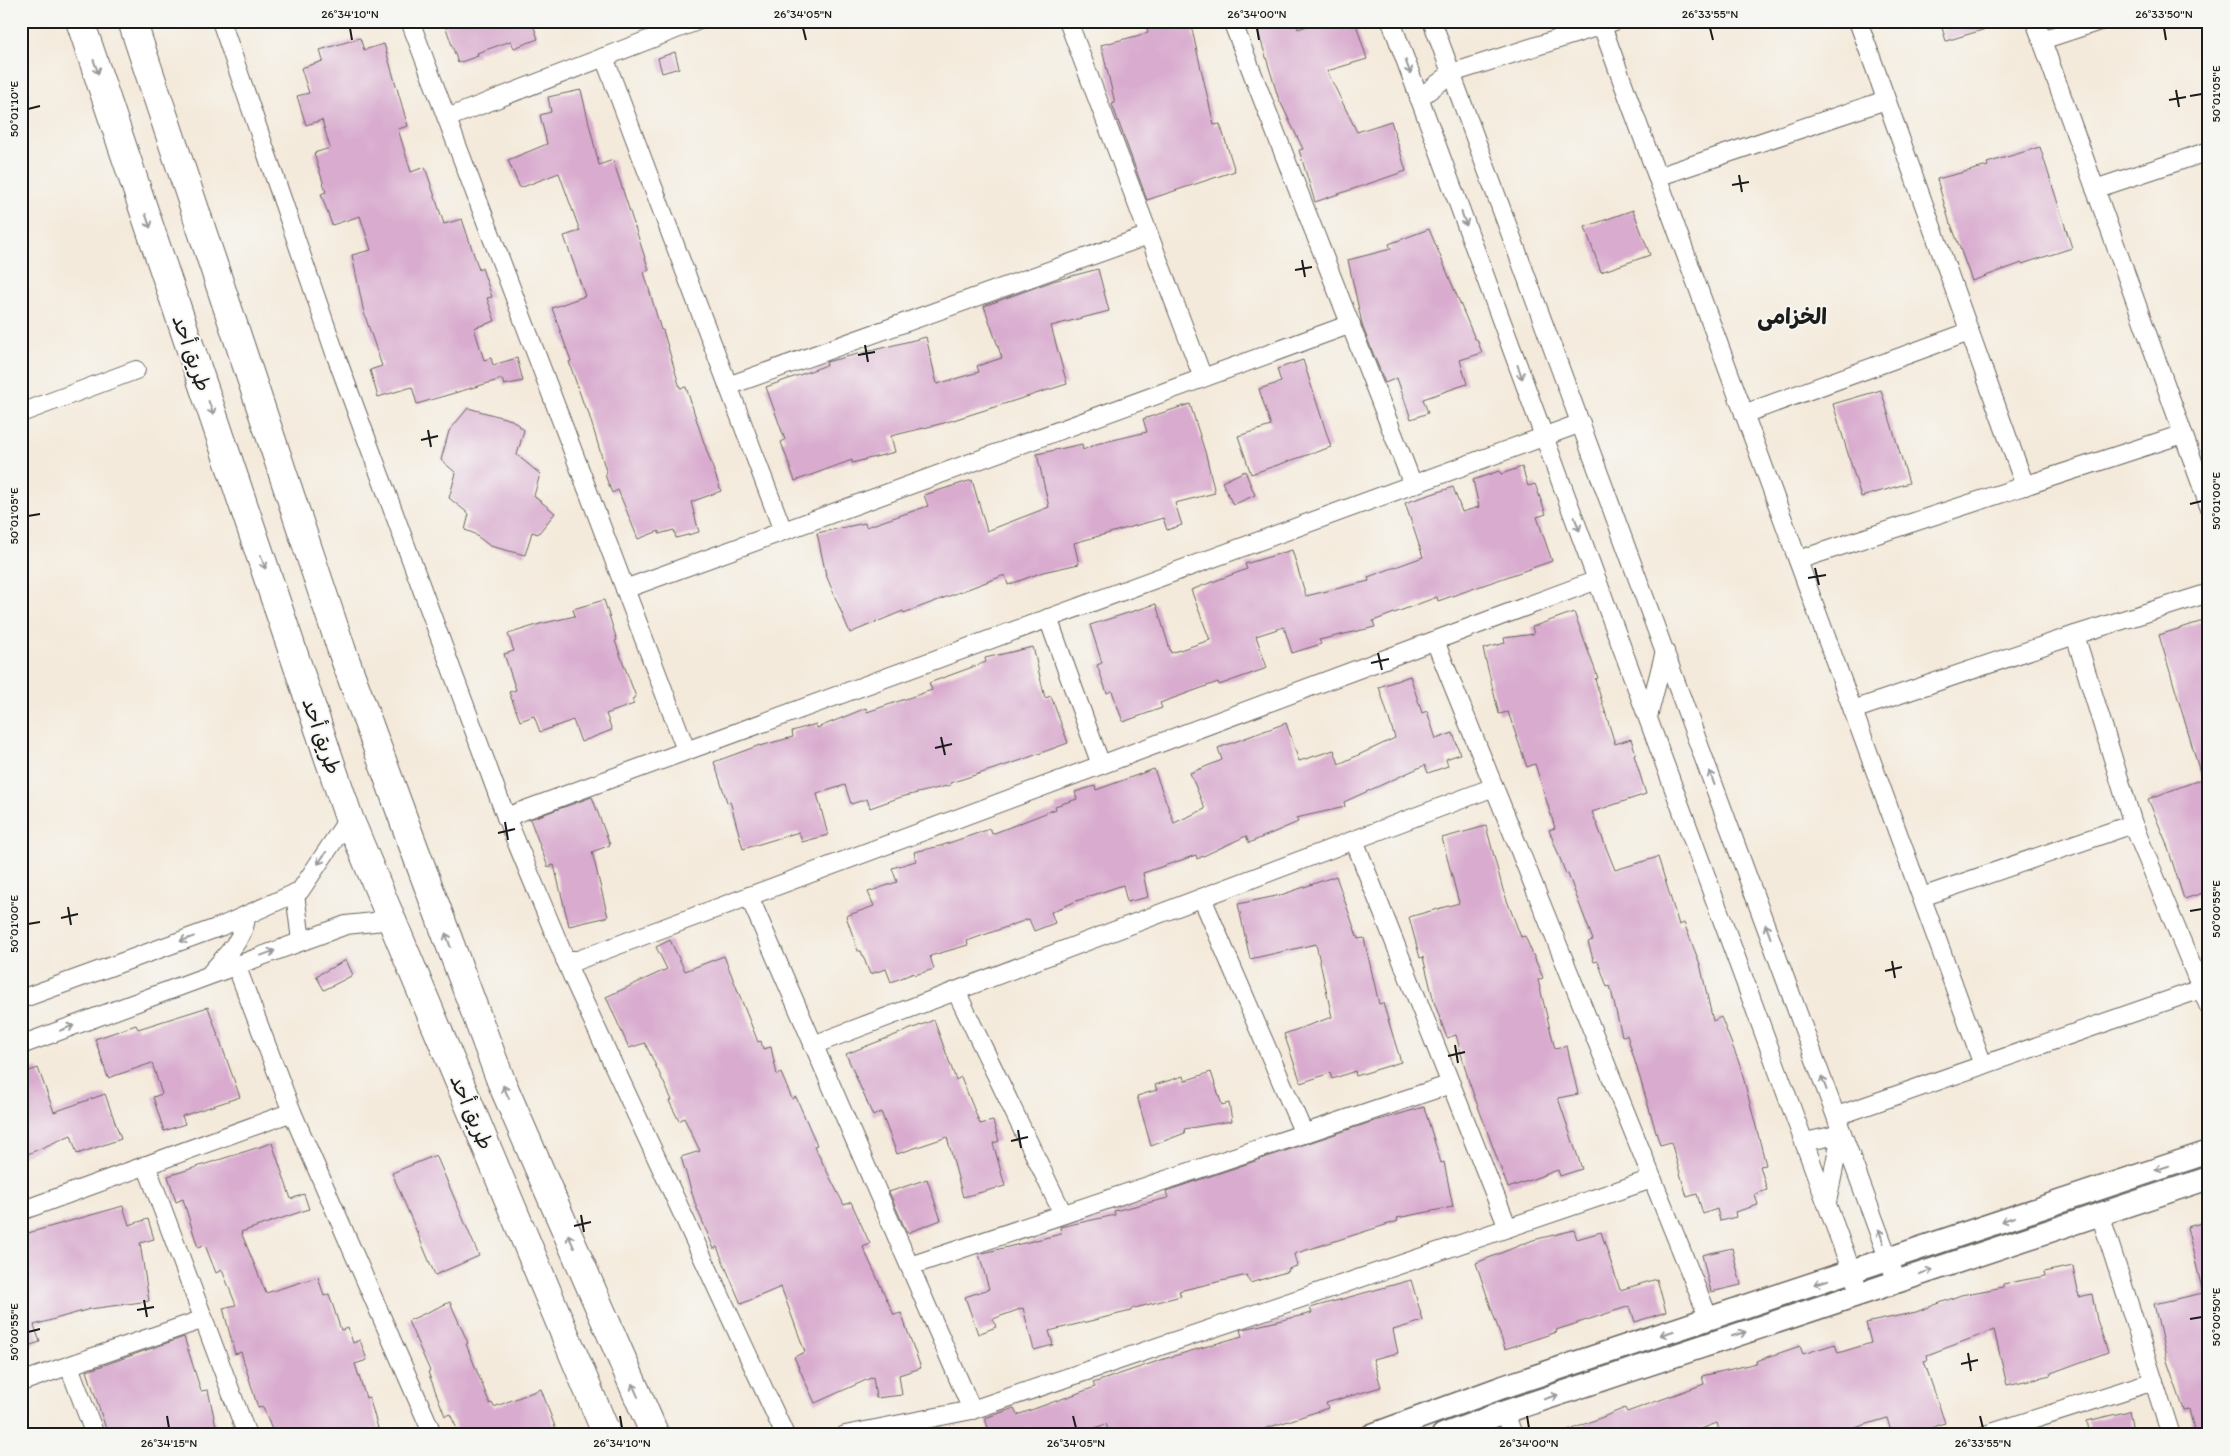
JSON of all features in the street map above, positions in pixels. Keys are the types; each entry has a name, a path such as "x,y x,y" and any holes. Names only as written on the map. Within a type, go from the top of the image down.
{"main road":[{"name":"طريق أحد","path":"80,21 349,818 607,1435"},
{"name":"طريق أحد","path":"132,21 342,650 407,829 501,1081 655,1435"}],"street":[{"path":"221,21 336,356 506,816 565,960 785,1435"},
{"path":"410,21 686,750"},
{"path":"447,118 696,21"},
{"path":"1068,21 1203,378"},
{"path":"1232,21 1414,484"},
{"path":"1391,21 1860,1294"},
{"path":"1432,21 1897,1282"},
{"path":"1858,21 2025,486"},
{"path":"2035,21 2209,506"},
{"path":"2042,40 2100,21"},
{"path":"1419,98 1452,74 1583,26 1608,23 1657,177 1983,1065"},
{"path":"604,57 783,531"},
{"path":"1657,177 1886,100"},
{"path":"2095,188 2209,151"},
{"path":"728,386 1149,235"},
{"path":"625,589 1351,324"},
{"path":"1744,414 1970,332"},
{"path":"21,413 136,370"},
{"path":"506,816 1581,423"},
{"path":"1798,560 2183,434"},
{"path":"565,960 578,960 1597,580"},
{"path":"1853,710 2075,635 2209,593"},
{"path":"1048,618 1101,765"},
{"path":"2075,635 2133,824 2209,1007"},
{"path":"1435,641 1709,1319"},
{"path":"1648,717 1665,651"},
{"path":"813,1045 1494,787"},
{"path":"21,999 222,926 300,891 349,818"},
{"path":"1922,897 2133,824"},
{"path":"1354,840 1508,1228"},
{"path":"296,893 302,941"},
{"path":"748,896 972,1410"},
{"path":"1202,898 1304,1134"},
{"path":"209,975 237,942 246,924 246,915"},
{"path":"21,1045 346,924 392,920"},
{"path":"236,965 292,1112 433,1435"},
{"path":"1837,1116 2201,989"},
{"path":"956,991 1063,1214"},
{"path":"910,1266 1451,1084"},
{"path":"21,1211 292,1112"},
{"path":"1805,1142 1841,1134 1827,1202"},
{"path":"1372,1435 1503,1387 2209,1152"},
{"path":"146,1165 247,1435"},
{"path":"845,1435 972,1410 1652,1178"},
{"path":"1443,1435 1505,1412 2209,1178"},
{"path":"2100,1214 2171,1435"},
{"path":"21,1382 204,1320"},
{"path":"69,1366 95,1435"},
{"path":"1985,1435 2009,1431 2154,1381"},
{"path":"1505,1412 1513,1435"}],"building":[{"path":"455,21 532,21 538,39 514,48 511,41 477,53 478,56 458,63 445,25"},
{"path":"1162,21 1190,21 1214,125 1220,124 1235,171 1147,200 1112,104 1115,103 1101,45 1148,33 1146,25"},
{"path":"1255,21 1296,21 1298,29 1322,21 1355,21 1367,59 1327,71 1357,132 1391,121 1406,171 1315,202 1299,150 1303,149 1278,97"},
{"path":"1940,21 1998,21 1999,25 1946,41"},
{"path":"360,38 364,50 384,44 408,126 398,129 411,172 425,167 444,224 462,219 479,270 482,268 492,297 487,298 495,321 474,328 484,360 491,358 493,365 517,358 523,381 504,385 502,379 417,404 412,387 378,397 370,370 382,366 364,313 352,255 371,250 360,216 332,225 321,194 326,192 314,153 330,148 322,120 306,125 297,96 309,93 301,68 323,61 320,50"},
{"path":"675,52 679,68 662,73 658,58"},
{"path":"581,90 599,165 613,160 649,270 644,272 661,330 663,330 680,388 686,387 721,491 691,502 699,532 676,538 674,530 659,534 659,531 638,539 618,490 612,493 605,475 607,474 587,408 585,408 552,308 585,296 564,236 580,231 559,173 520,188 508,160 547,144 540,115 551,112 548,97"},
{"path":"2040,147 2072,248 1972,281 1950,224 1937,179 1988,166 1987,163"},
{"path":"1633,210 1650,255 1601,272 1585,227"},
{"path":"1429,229 1482,353 1460,360 1467,384 1423,399 1428,413 1411,419 1397,378 1385,383 1363,328 1348,260 1391,249 1389,244"},
{"path":"1098,269 1109,311 1051,326 1067,384 944,423 891,436 895,452 852,463 852,460 795,481 781,442 785,440 766,387 827,365 826,362 926,337 937,384 979,372 977,366 1002,358 984,306 1053,281"},
{"path":"1303,360 1331,447 1251,474 1238,436 1271,426 1259,389 1281,382 1277,369"},
{"path":"1881,390 1909,483 1861,497 1833,404"},
{"path":"1190,404 1206,455 1215,493 1175,503 1182,525 1167,530 1163,518 1074,543 1079,564 1043,572 1008,585 1005,575 904,613 903,611 850,633 826,575 817,533 865,523 866,527 928,506 924,495 972,480 987,531 1049,507 1037,454 1082,444 1083,450 1096,444 1147,432 1143,419"},
{"path":"468,408 512,420 524,430 517,455 540,474 534,496 555,513 538,534 532,532 525,555 490,546 473,533 465,530 469,514 449,498 456,473 441,460 449,431"},
{"path":"1522,467 1528,486 1535,484 1546,514 1537,517 1552,561 1438,601 1437,597 1373,621 1375,627 1319,640 1321,644 1292,653 1284,627 1256,636 1267,668 1219,685 1218,682 1160,703 1162,708 1123,722 1112,691 1107,693 1097,665 1102,663 1090,625 1156,604 1171,653 1210,640 1191,590 1247,569 1245,564 1292,550 1306,596 1369,581 1368,577 1423,557 1405,503 1453,487 1462,512 1479,507 1473,480 1499,471 1501,474"},
{"path":"1245,471 1255,495 1233,505 1222,482"},
{"path":"604,600 617,640 615,641 636,697 632,699 634,704 606,714 612,730 581,742 573,720 540,732 534,716 520,721 509,692 516,690 504,654 514,651 508,634 575,616 573,609"},
{"path":"1574,612 1598,678 1595,679 1615,744 1631,739 1646,794 1592,812 1615,870 1658,857 1679,925 1684,923 1700,964 1713,1021 1721,1017 1740,1065 1766,1165 1760,1166 1767,1190 1755,1194 1758,1205 1735,1212 1736,1217 1720,1221 1717,1209 1703,1214 1697,1194 1687,1197 1671,1142 1660,1145 1627,1035 1622,1036 1610,986 1607,987 1598,961 1594,962 1588,942 1593,940 1549,830 1555,828 1535,764 1527,767 1508,712 1499,714 1483,649 1505,643 1504,638 1534,634 1532,627"},
{"path":"2203,621 2209,639 2209,891 2184,899 2166,842 2148,799 2202,779 2159,635"},
{"path":"1033,647 1045,698 1051,696 1068,743 950,783 951,785 901,797 870,808 867,799 851,804 845,785 817,794 828,835 802,842 799,832 743,849 730,801 727,802 714,762 760,745 793,737 792,731 816,724 817,728 866,708 867,712 932,690 929,683 986,662 985,658"},
{"path":"1410,676 1422,713 1427,711 1436,739 1453,733 1460,754 1446,759 1448,766 1428,773 1425,765 1344,802 1345,807 1296,818 1298,822 1249,843 1246,836 1197,859 1196,855 1143,873 1148,897 1127,902 1123,885 1051,912 1055,923 1034,931 1029,919 967,941 968,945 930,956 934,969 915,975 914,973 891,982 886,969 870,974 861,951 858,951 846,916 874,906 868,892 897,882 892,868 916,861 914,852 940,846 990,829 992,834 1056,809 1055,806 1077,799 1075,792 1095,786 1096,790 1154,769 1174,823 1205,809 1190,773 1222,760 1218,748 1286,723 1299,761 1334,750 1339,764 1395,738 1379,687"},
{"path":"592,797 610,845 592,852 608,917 569,926 554,865 548,867 530,819"},
{"path":"1486,826 1503,890 1521,937 1525,936 1543,978 1538,980 1555,1049 1567,1046 1578,1094 1558,1098 1582,1169 1560,1176 1558,1170 1508,1188 1469,1082 1456,1035 1447,1038 1434,1002 1423,957 1420,958 1409,917 1459,903 1442,838"},
{"path":"1336,876 1358,939 1364,938 1379,1004 1383,1003 1401,1062 1356,1076 1355,1071 1332,1079 1330,1073 1301,1083 1284,1034 1332,1017 1316,944 1250,959 1238,904 1281,895"},
{"path":"670,940 685,971 724,956 758,1042 761,1041 763,1049 771,1047 777,1075 781,1073 792,1099 796,1097 817,1145 814,1146 844,1205 851,1202 870,1244 863,1247 894,1315 901,1313 921,1368 899,1375 902,1395 876,1398 873,1377 815,1403 794,1357 805,1352 781,1287 741,1304 717,1247 714,1249 696,1206 681,1157 700,1151 684,1118 679,1121 669,1101 672,1100 645,1043 629,1048 606,997 667,969 656,947"},
{"path":"346,960 353,975 324,990 316,976"},
{"path":"208,1007 240,1097 182,1116 185,1124 164,1131 153,1097 162,1094 152,1063 108,1078 95,1039 136,1025 138,1029"},
{"path":"934,1020 956,1080 961,1077 980,1124 993,1121 999,1141 993,1143 1005,1186 963,1197 947,1137 897,1154 881,1112 873,1116 846,1054"},
{"path":"38,1068 54,1112 105,1094 121,1139 77,1154 71,1135 21,1157 21,1074"},
{"path":"1211,1072 1222,1105 1229,1103 1232,1121 1184,1129 1185,1133 1151,1146 1137,1096 1157,1090 1155,1085 1183,1076 1184,1081"},
{"path":"1424,1107 1441,1163 1444,1162 1453,1207 1397,1218 1398,1221 1294,1254 1297,1266 1288,1269 1289,1271 1250,1283 1247,1275 1179,1291 1181,1296 1131,1309 1131,1311 1049,1331 1053,1345 1034,1350 1023,1308 993,1319 996,1327 978,1334 965,1297 989,1289 979,1254 1061,1234 1060,1227 1115,1215 1114,1211 1168,1198 1166,1191 1368,1123"},
{"path":"272,1143 291,1199 304,1194 309,1209 241,1232 266,1293 318,1277 324,1296 329,1294 341,1330 348,1328 353,1343 360,1340 367,1360 355,1364 366,1398 369,1397 378,1428 355,1435 274,1435 263,1407 258,1408 241,1352 235,1354 223,1308 236,1305 222,1270 216,1273 205,1245 198,1248 183,1199 176,1202 168,1176"},
{"path":"436,1155 479,1256 435,1275 392,1173"},
{"path":"927,1179 941,1220 907,1233 889,1192"},
{"path":"123,1206 129,1225 148,1219 154,1239 140,1243 149,1301 90,1309 34,1325 40,1342 21,1348 21,1235"},
{"path":"2209,1221 2209,1435 2195,1435 2189,1409 2184,1410 2167,1361 2154,1304 2203,1293 2187,1227"},
{"path":"1574,1230 1577,1239 1601,1232 1620,1290 1657,1279 1666,1312 1635,1322 1630,1306 1505,1349 1476,1263 1533,1240"},
{"path":"1732,1248 1741,1285 1711,1292 1702,1255"},
{"path":"2073,1266 2079,1297 2092,1294 2097,1320 2108,1352 2051,1373 2051,1375 2007,1385 1994,1330 1927,1355 1928,1360 1924,1361 1945,1423 1911,1435 1892,1435 1887,1418 1842,1432 1841,1430 1824,1435 1720,1435 1717,1423 1685,1435 1558,1435 1625,1408 1627,1412 1704,1384 1702,1376 1757,1363 1756,1361 1800,1346 1803,1354 1835,1344 1838,1353 1871,1343 1866,1323 1916,1312 1961,1295 2003,1287 2003,1284 2045,1276 2044,1272"},
{"path":"1411,1280 1423,1321 1393,1330 1398,1353 1373,1359 1381,1387 1326,1403 1328,1408 1246,1435 1110,1435 1106,1424 1076,1435 990,1435 985,1418 1014,1408 1017,1415 1095,1387 1093,1383 1167,1358 1242,1336 1240,1330 1312,1313 1310,1308"},
{"path":"450,1302 468,1343 466,1344 490,1404 492,1403 494,1407 541,1389 558,1435 460,1435 450,1414 445,1416 428,1372 430,1371 408,1321"},
{"path":"184,1337 201,1391 208,1390 218,1435 108,1435 87,1371"},
{"path":"2129,1411 2134,1435 2090,1435 2087,1421"}],"district":[{"name":"الخزامى","path":"1792,316"}]}
